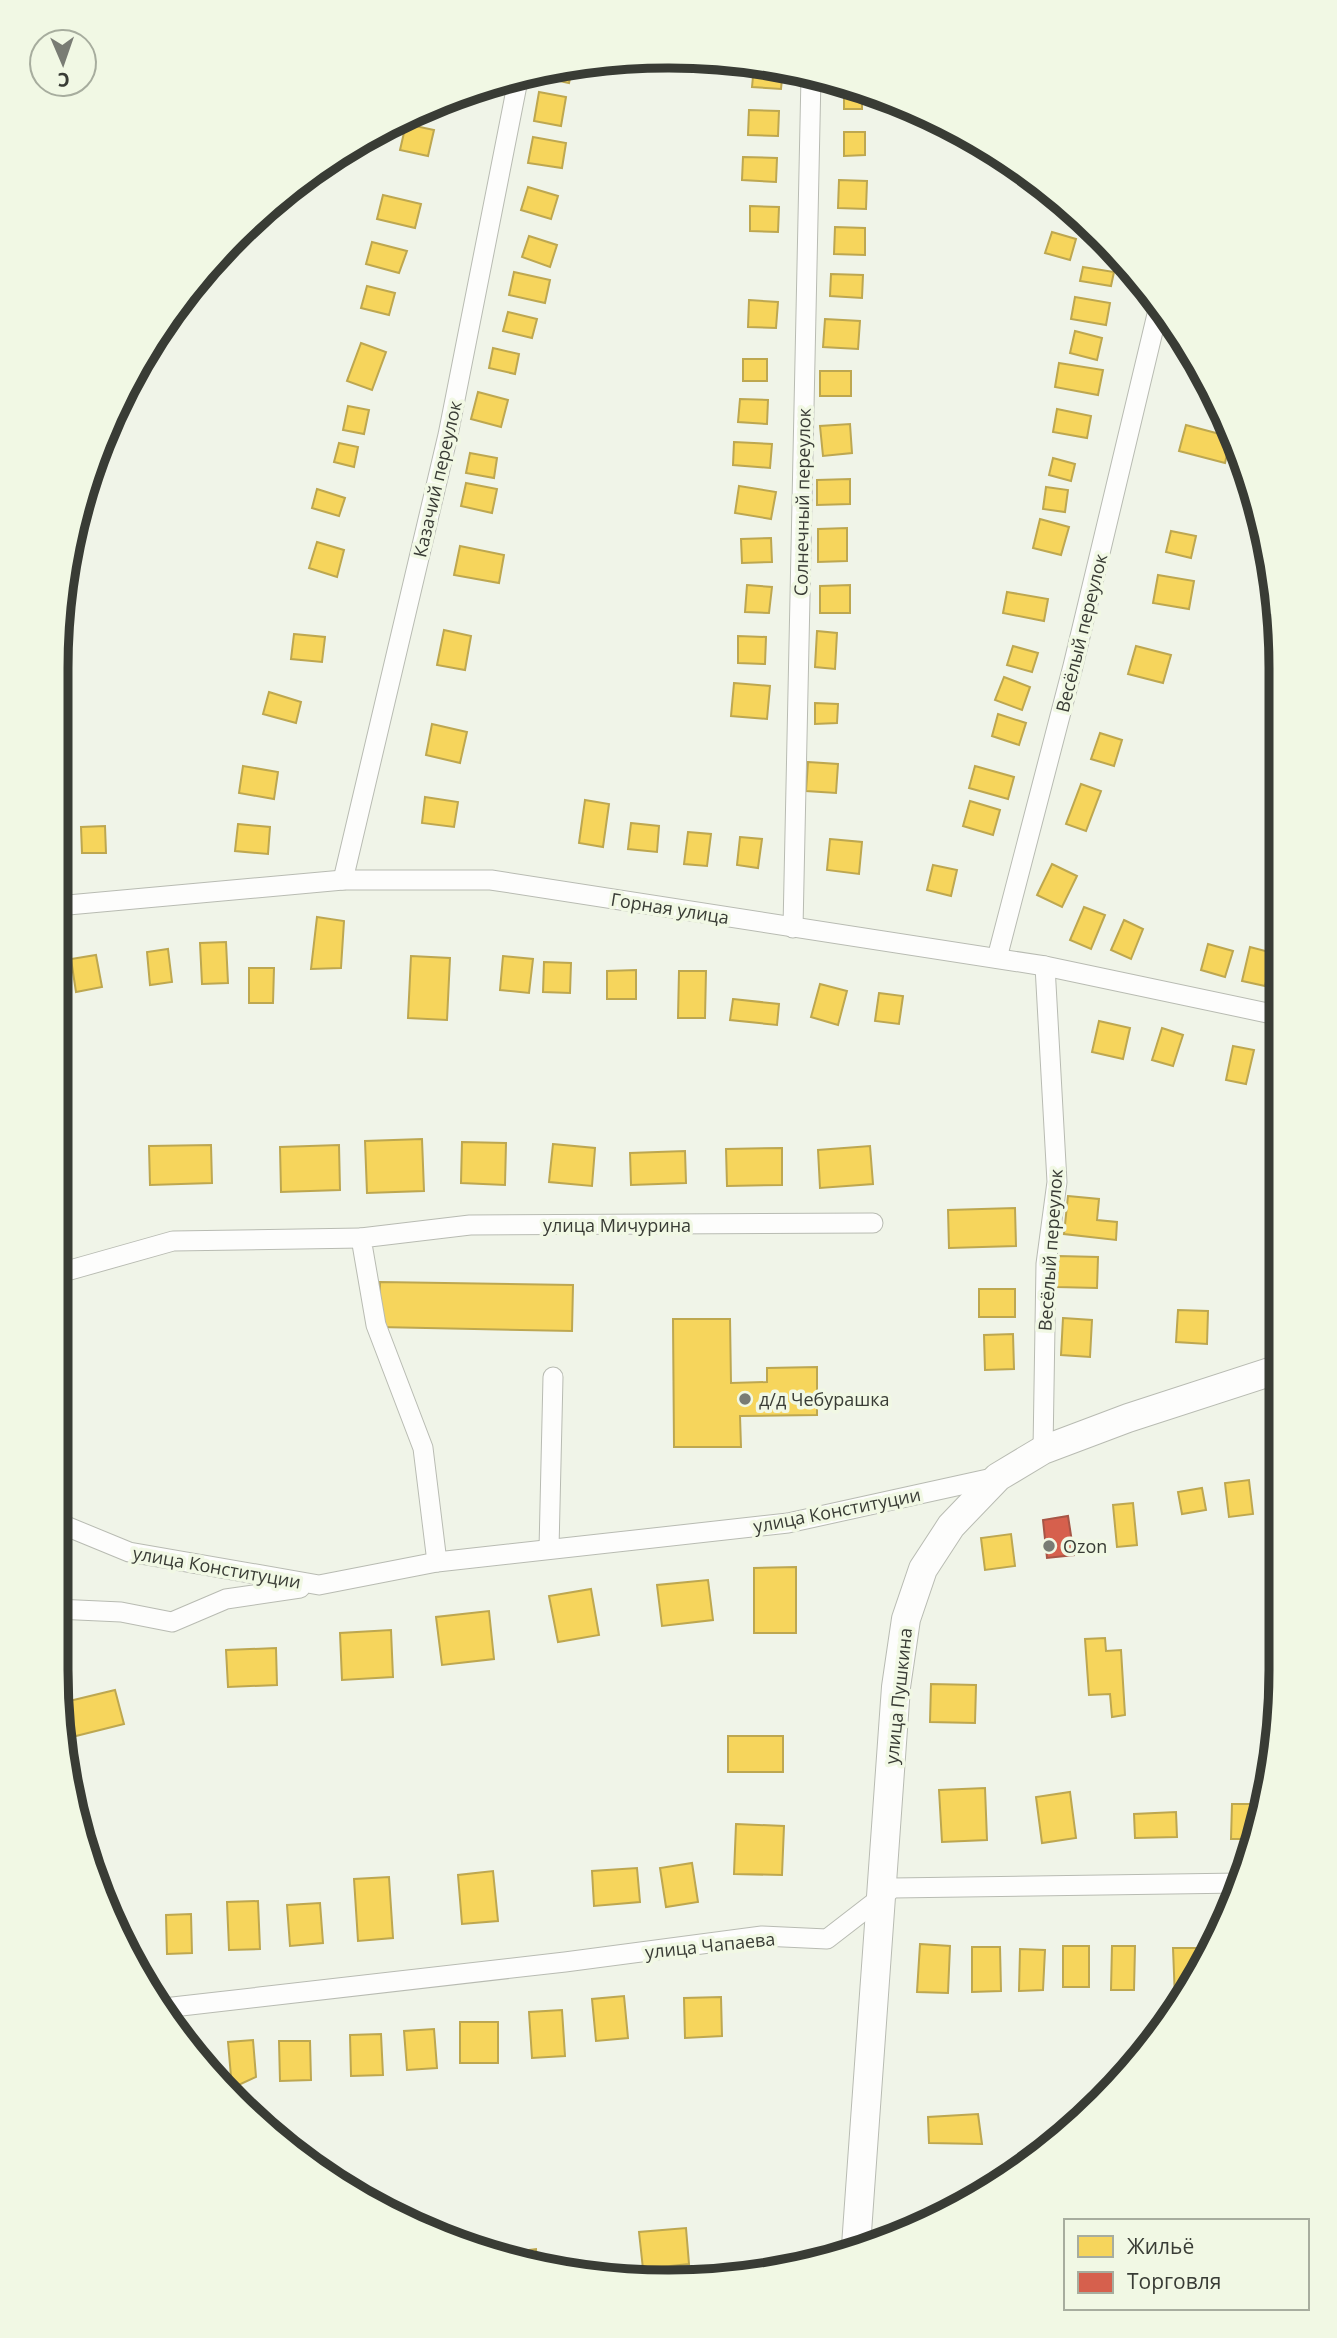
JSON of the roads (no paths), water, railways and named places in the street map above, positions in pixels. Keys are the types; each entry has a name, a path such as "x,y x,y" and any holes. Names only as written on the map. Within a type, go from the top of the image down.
{"main road":[{"name":"улица Пушкина","path":"856,2239 896,1688 906,1619 923,1569 951,1526 998,1477 1043,1450 1128,1418 1269,1372"}],"street":[{"name":"Солнечный переулок","path":"793,928 811,86"},
{"name":"Казачий переулок","path":"343,880 448,435 516,88"},
{"name":"Весёлый переулок","path":"997,958 1073,666 1156,318"},
{"name":"Горная улица","path":"68,905 343,880 491,880 1045,966 1269,1013"},
{"name":"Весёлый переулок","path":"1043,1450 1046,1264 1057,1182 1045,966"},
{"name":"улица Мичурина","path":"68,1272 173,1241 362,1238 470,1225 873,1223"},
{"path":"362,1238 376,1325 423,1448 438,1562"},
{"path":"550,1549 553,1377"},
{"name":"улица Конституции","path":"68,1527 129,1552 319,1585 438,1562 788,1523 998,1477"},
{"path":"68,1610 121,1612 172,1622 226,1599 319,1585"},
{"name":"улица Чапаева","path":"172,2007 565,1962 762,1936 827,1939 893,1888 1229,1883"}],"place":[{"name":"д/д Чебурашка","path":"745,1399"},
{"name":"Ozon","path":"1049,1546"}]}
